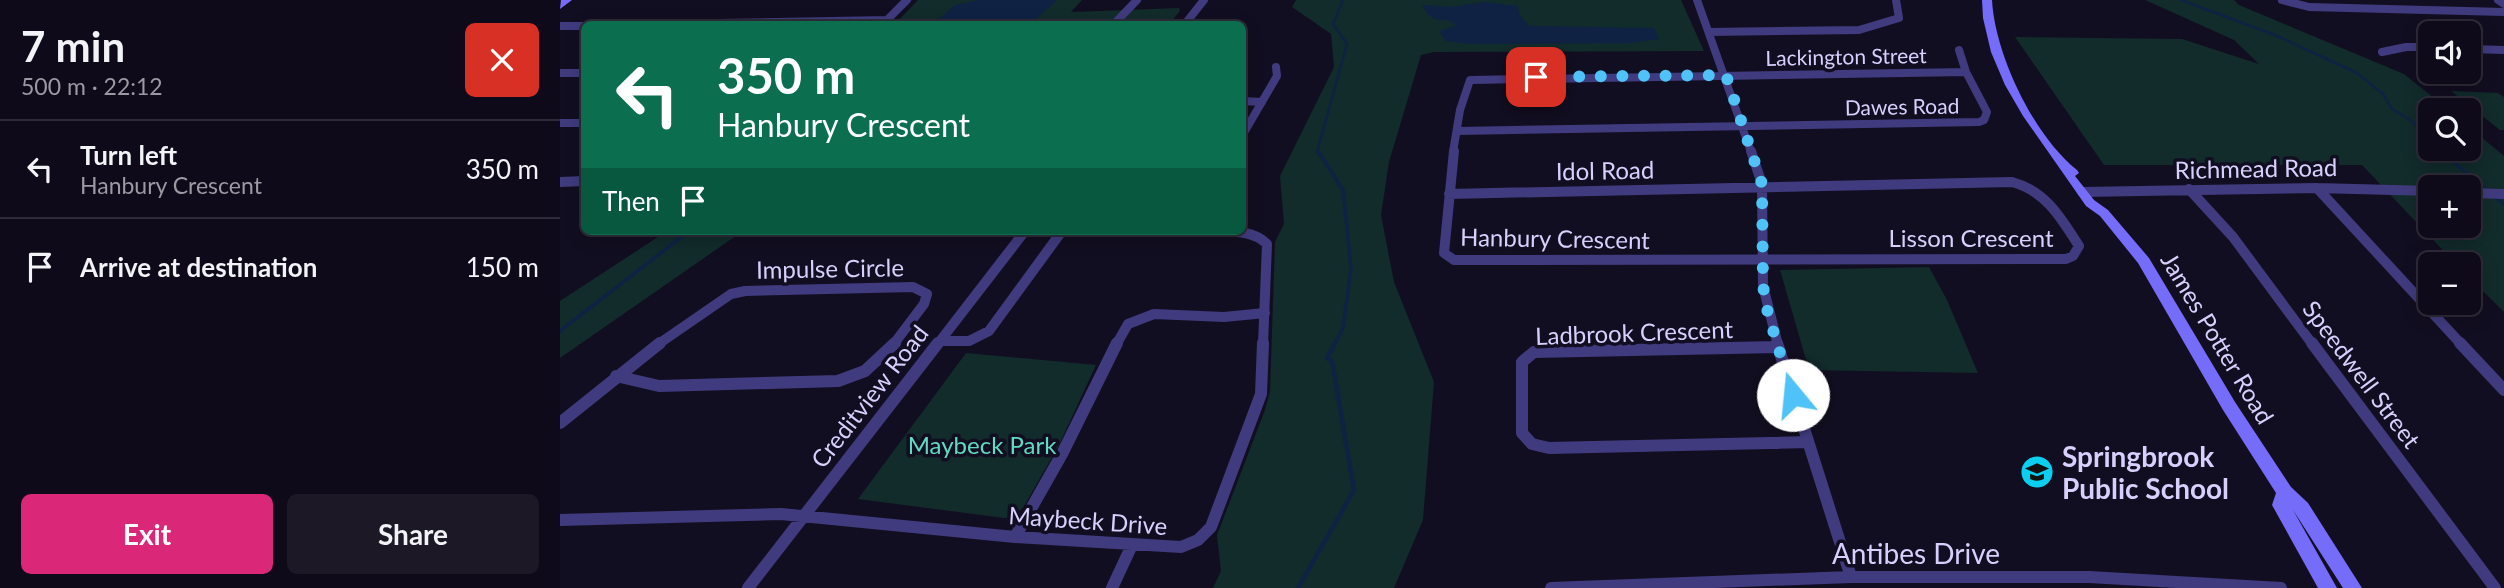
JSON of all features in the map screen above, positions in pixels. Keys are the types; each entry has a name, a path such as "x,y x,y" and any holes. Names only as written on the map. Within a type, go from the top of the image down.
{"main road":[{"path":"560,6 566,0"},
{"name":"James Potter Road","path":"1987,0 1987,19 1993,44 2015,95 2069,176 2087,192 2090,203 2104,213 2144,261 2229,406 2285,492 2302,508 2353,588"},
{"name":"James Potter Road","path":"2285,492 2281,505 2328,588"}],"street":[{"path":"886,21 907,0"},
{"path":"1117,21 1137,0"},
{"path":"1187,21 1204,0"},
{"path":"1697,0 1726,75 1763,187 1762,258 1768,314 1851,577"},
{"path":"1709,32 1859,30 1899,18 1896,0"},
{"path":"2282,0 2309,7 2504,12"},
{"path":"2498,0 2504,4"},
{"path":"560,26 581,26"},
{"path":"2382,52 2418,47"},
{"path":"2481,49 2504,50"},
{"name":"Dawes Road","path":"1742,125 1979,122 1986,117 1987,112 1966,72 1959,50"},
{"path":"1246,129 1277,76 1276,67"},
{"name":"Lackington Street","path":"1726,75 1966,72"},
{"path":"560,73 581,73"},
{"name":"Hanbury Crescent","path":"1726,75 1475,79 1465,86 1449,194 1444,253 1454,260 1762,258"},
{"path":"1246,101 1262,102"},
{"path":"560,123 581,122"},
{"path":"1458,131 1742,125"},
{"path":"560,182 581,181"},
{"name":"Lisson Crescent","path":"1762,258 2066,259 2073,256 2079,246 2042,194 2021,184 1763,187"},
{"name":"Idol Road","path":"1449,194 1763,187"},
{"path":"2317,188 2504,390"},
{"name":"Richmead Road","path":"2087,192 2317,188 2418,191"},
{"name":"Speedwell Street","path":"2189,189 2233,237 2495,588"},
{"path":"2481,193 2504,194"},
{"name":"Maybeck Drive","path":"560,520 804,516 1015,537 1132,545 1181,547 1199,540 1211,527 1261,394 1267,244 1252,234 1246,234"},
{"name":"Creditview Road","path":"748,588 1022,235"},
{"path":"940,341 968,341 989,331 1059,235"},
{"name":"Impulse Circle","path":"560,423 616,376 716,302 737,292 913,288 927,294 924,304 874,367 845,380 659,386 616,376"},
{"path":"1015,537 1062,454 1128,324 1154,314 1224,317 1265,313"},
{"name":"Ladbrook Crescent","path":"1778,347 1534,352 1522,362 1521,433 1532,444 1549,449 1808,442"},
{"path":"1112,588 1132,545"},
{"name":"Antibes Drive","path":"1551,588 1851,577 2281,588"}],"green space":[{"path":"918,0 1082,0 1071,12 1179,8 1180,11 1172,21 898,21"},
{"path":"1296,0 1681,0 1704,51 1434,52 1421,55 1389,162 1381,215 1394,282 1434,382 1423,520 1394,588 1213,588 1221,571 1217,535 1270,391 1275,242 1284,224 1280,176 1334,67 1331,34 1292,7"},
{"path":"2145,0 2234,0 2239,5 2404,74 2434,98 2418,98 2418,161 2481,161 2481,137 2504,156 2504,312 2481,289 2481,252 2445,252 2431,238 2481,238 2481,175 2418,175 2418,224 2362,165 2104,165 2015,37 2182,39 2259,64 2234,40"},
{"path":"2451,91 2498,93 2504,97 2504,130 2500,130 2481,115 2481,98 2460,98"},
{"path":"661,235 737,235 560,358 560,301"},
{"path":"1929,267 1947,300 1978,373 1809,370 1780,270"},
{"name":"Maybeck Park","path":"966,353 1096,365 1059,445 1023,508 1011,518 1004,518 858,499"}],"water":[{"path":"979,0 1057,0 1033,21 936,21 955,5"},
{"path":"1485,2 1518,6 1519,14 1529,26 1654,28 1659,39 1631,43 1470,44 1446,41 1439,31 1456,26 1449,20 1433,18 1422,5 1451,7"}],"waterway":[{"path":"1317,152 1347,44 1333,24 1343,0"},
{"path":"2181,0 2275,35 2357,73 2383,94 2392,109 2418,128"},
{"path":"1318,151 1343,190 1351,268 1343,328 1334,345"},
{"path":"2452,161 2487,190"},
{"path":"2495,197 2504,204"},
{"path":"560,331 684,235"},
{"path":"1298,588 1354,490 1332,361 1327,358 1335,343"}],"place":[{"name":"Springbrook Public School","path":"2037,472"}],"route":[{"path":"1536,77 1726,75 1762,184 1763,286 1768,314 1793,395"}]}
